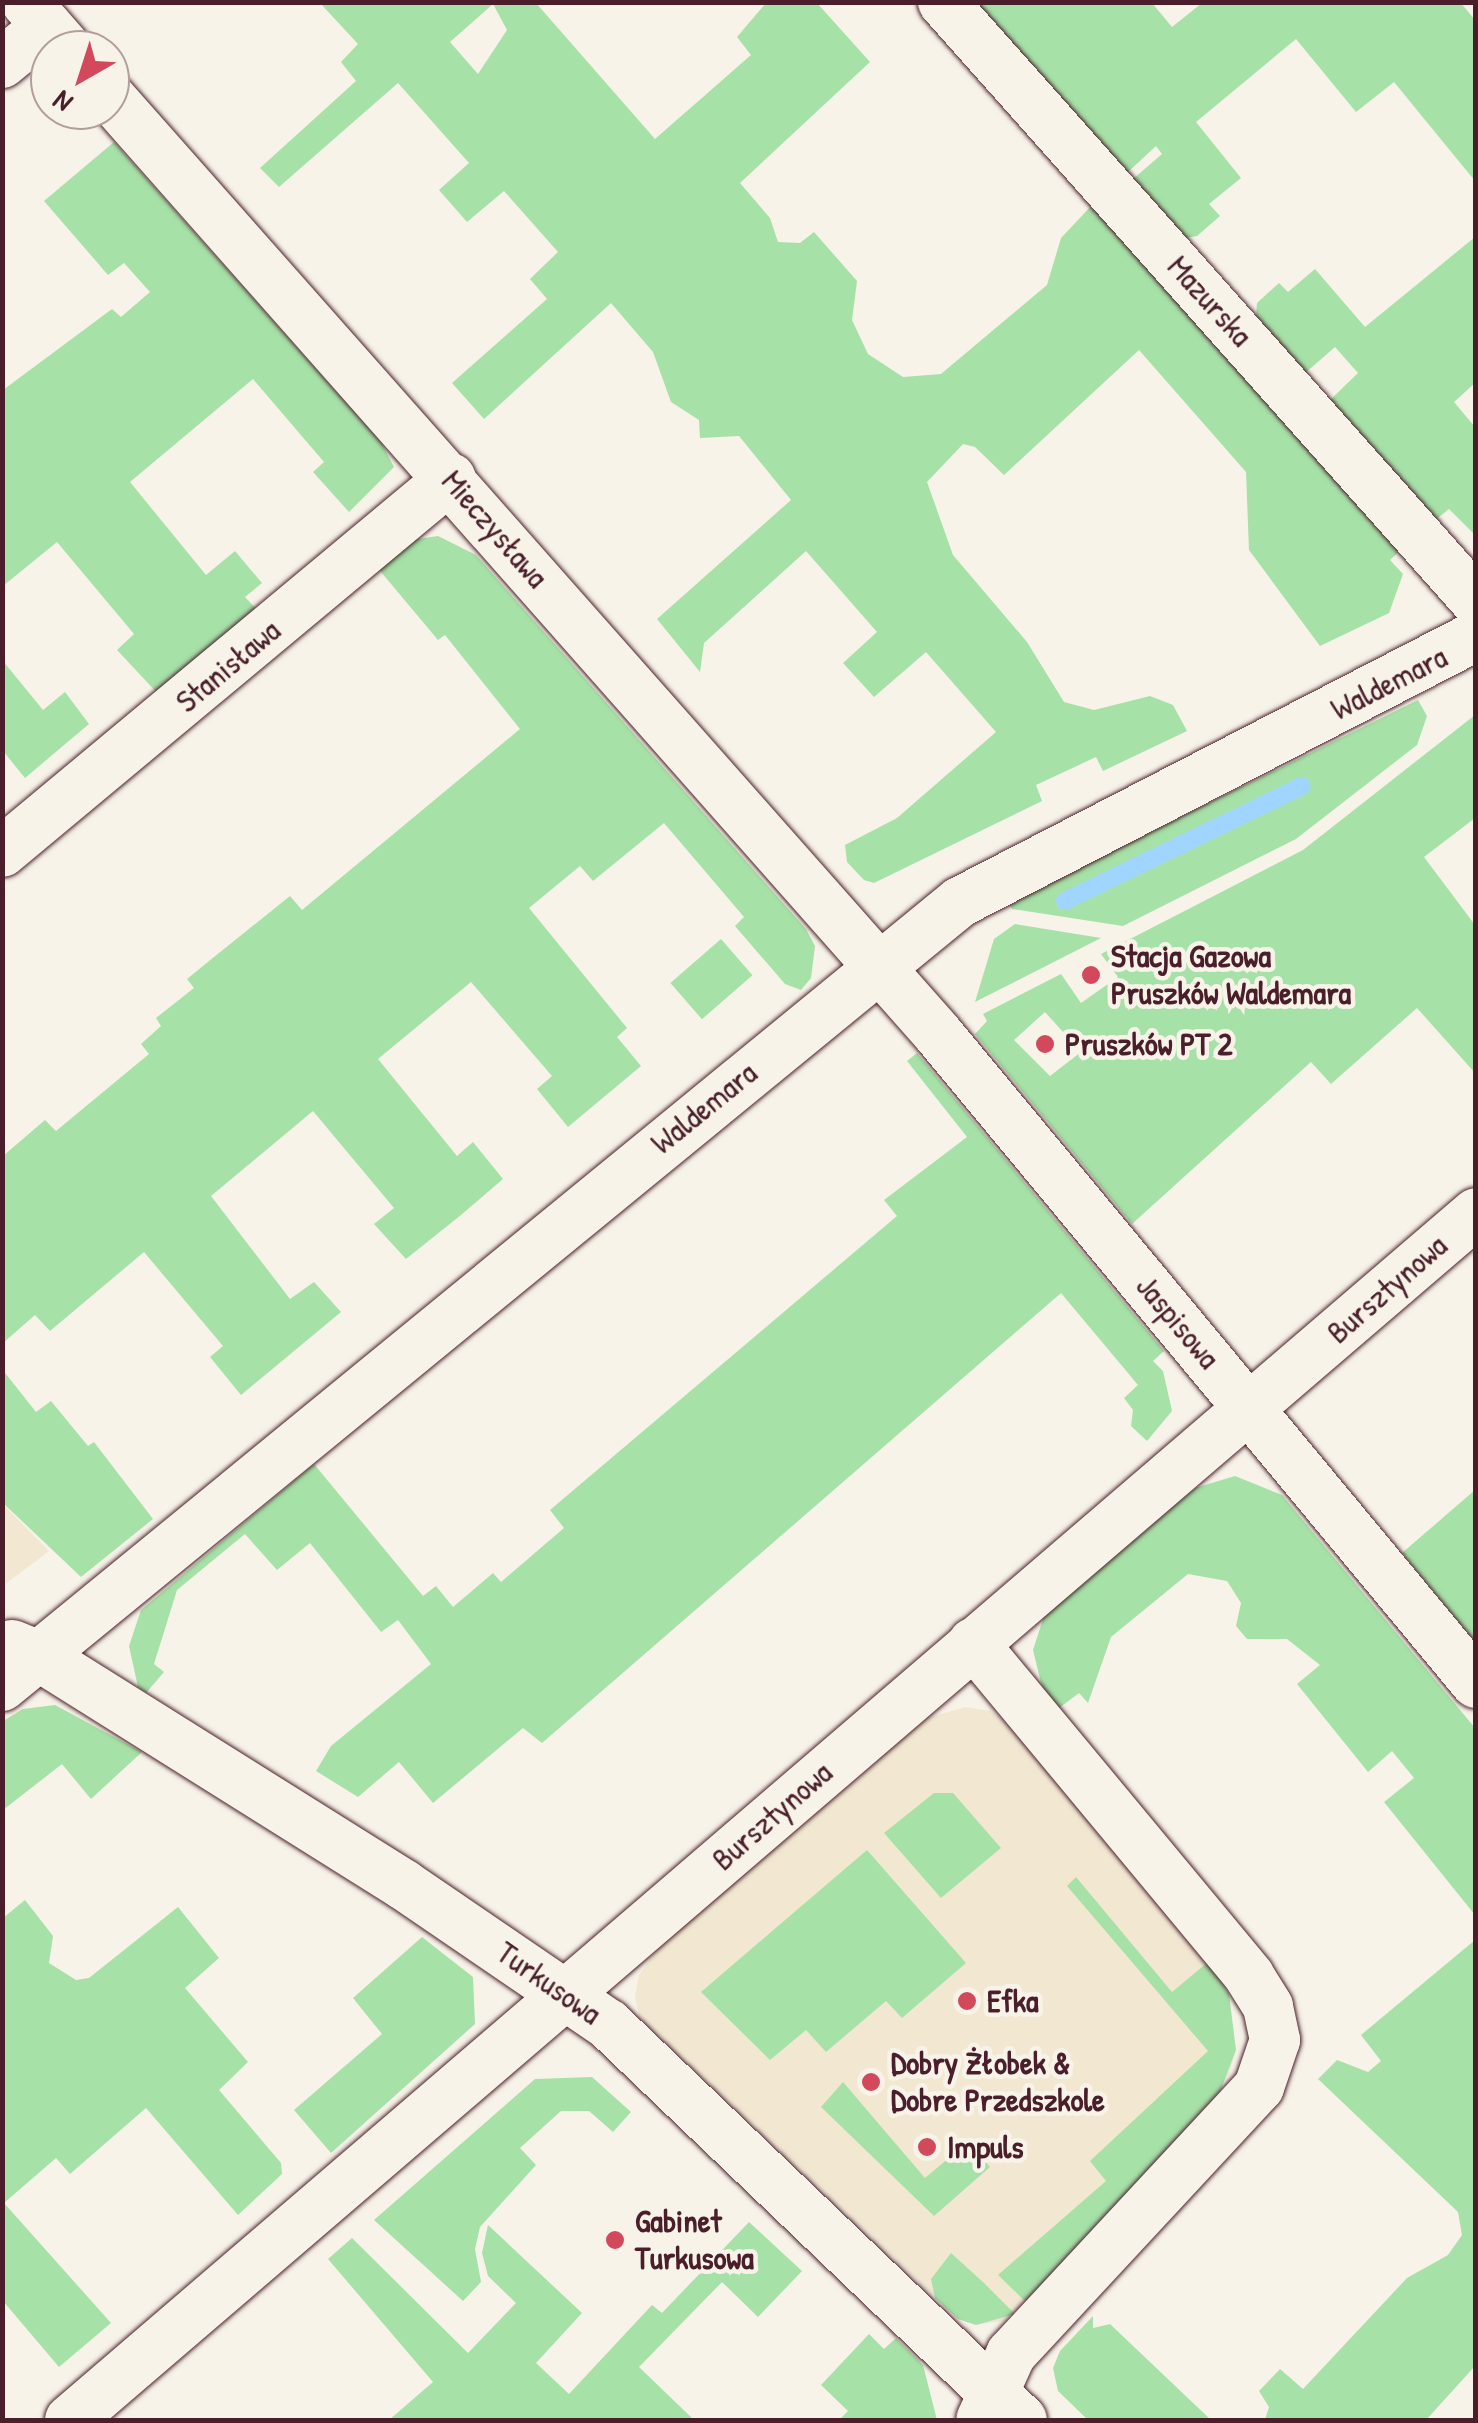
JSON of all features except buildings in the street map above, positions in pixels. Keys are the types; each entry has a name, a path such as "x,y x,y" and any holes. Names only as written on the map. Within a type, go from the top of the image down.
{"street":[{"name":"Mazurska","path":"943,2 1476,601"},
{"path":"2,63 47,26"},
{"name":"Mieczysława","path":"130,119 876,965"},
{"name":"Stanisława","path":"2,852 450,478"},
{"name":"Waldemara","path":"15,1661 876,965 1020,865 1476,636"},
{"name":"Jaspisowa","path":"876,965 1476,1682"},
{"name":"Bursztynowa","path":"70,2420 1476,1213"},
{"name":"Turkusowa","path":"973,1643 1249,1976 1268,2007 1275,2040 1258,2087 1011,2354 999,2412"},
{"name":"Turkusowa","path":"15,1661 564,1994 626,2040 999,2412"}],"shaded area":[{"path":"2,1503 49,1551 3,1586 2,1586"},
{"path":"965,1707 990,1711 1011,1725 1223,1983 1236,2050 1229,2074 1027,2303 1003,2321 976,2325 958,2319 639,2017 635,1996 639,1975 660,1946 924,1719"}],"green space":[{"path":"320,3 536,3 655,139 751,55 737,37 766,3 817,3 870,62 740,183 770,218 778,242 800,243 814,232 857,281 852,320 868,354 903,377 941,374 1047,285 1061,238 1094,203 1403,548 1390,560 1403,574 1389,613 1320,646 1249,550 1246,472 1139,350 1004,475 975,447 963,444 927,482 953,555 1027,642 1064,702 1094,710 1150,696 1173,705 1187,731 1103,771 1096,757 1036,785 1042,801 874,883 864,880 847,862 845,845 897,818 996,732 926,652 874,697 843,663 877,632 806,551 704,643 700,672 657,619 791,500 739,436 700,438 699,420 671,402 653,352 611,303 484,419 452,383 547,299 530,279 558,252 504,191 467,222 439,190 469,163 398,83 279,187 260,168 356,81 341,62 358,44","holes":["493,4 507,30 478,74 450,42"]},
{"path":"974,3 1152,3 1172,27 1202,3 1461,3 1475,20 1475,181 1394,82 1356,112 1296,39 1196,122 1241,178 1209,204 1220,216 1197,236 1186,238 1133,179 1162,154 1156,146 1127,173"},
{"path":"114,142 381,442 394,467 349,512 313,472 324,462 253,379 130,482 206,575 235,551 262,583 245,597 261,614 161,697 117,650 134,634 57,542 3,586 3,390 112,309 121,317 150,292 124,263 108,275 44,201"},
{"path":"1475,237 1475,383 1454,402 1475,427 1475,535 1449,509 1434,521 1328,402 1358,373 1335,347 1304,374 1256,316 1257,303 1279,283 1288,292 1315,269 1365,327"},
{"path":"438,536 476,555 806,929 815,946 811,978 801,990 785,984 735,926 744,917 664,823 593,881 580,866 529,908 627,1028 617,1037 641,1066 568,1127 537,1089 552,1076 471,982 378,1059 457,1156 473,1142 503,1179 461,1215 406,1259 374,1224 394,1208 313,1111 211,1196 290,1299 314,1282 341,1312 241,1395 210,1357 223,1346 144,1252 50,1331 35,1315 3,1343 3,1156 45,1120 56,1131 149,1054 141,1044 161,1026 156,1018 194,988 187,979 290,896 302,910 520,729 445,635 438,640 376,566 411,540"},
{"path":"3,661 43,710 65,692 89,724 25,778 3,751"},
{"path":"1418,700 1427,716 1417,745 1296,839 1123,926 1012,909 1008,902"},
{"path":"1475,715 1475,818 1424,857 1475,925 1475,1073 1417,1008 1331,1084 1311,1062 1132,1224 975,1034 987,1021 983,1014 1061,974 1081,1003 1118,977 1101,954 1303,850","holes":["1045,1012 1081,1052 1050,1076 1014,1040"]},
{"path":"1015,924 1101,938 975,1002 994,939"},
{"path":"721,939 752,975 702,1019 670,983"},
{"path":"917,1053 1164,1351 1153,1361 1163,1371 1172,1411 1147,1441 1131,1426 1133,1410 1124,1398 1138,1385 1061,1293 542,1743 523,1728 433,1803 399,1762 358,1797 316,1771 331,1746 431,1664 398,1620 381,1632 310,1543 277,1570 245,1534 177,1590 154,1664 164,1672 146,1693 138,1687 129,1646 141,1610 314,1464 423,1596 436,1586 453,1607 493,1573 501,1582 564,1528 550,1510 897,1216 884,1200 967,1137 907,1061"},
{"path":"2,1369 36,1412 51,1401 88,1446 94,1442 153,1519 81,1577 3,1503"},
{"path":"1235,1476 1282,1495 1475,1728 1475,1915 1384,1802 1414,1778 1392,1751 1368,1772 1297,1684 1320,1665 1287,1639 1247,1639 1236,1626 1241,1603 1227,1581 1188,1574 1111,1637 1088,1703 1079,1693 1059,1708 1042,1687 1033,1650 1044,1616 1195,1488"},
{"path":"1475,1490 1475,1642 1402,1553"},
{"path":"55,1705 142,1752 91,1799 62,1764 3,1810 3,1721 23,1709"},
{"path":"934,1793 953,1793 1001,1848 941,1898 884,1833"},
{"path":"867,1850 966,1963 902,2018 886,2001 826,2052 806,2030 770,2060 701,1992"},
{"path":"1076,1877 1172,1992 1208,1962 1229,1994 1236,2050 1218,2097 1027,2303 998,2275 1106,2181 1090,2161 1208,2051 1067,1886"},
{"path":"25,1900 53,1936 49,1963 76,1980 89,1978 178,1907 219,1958 185,1988 248,2062 219,2090 281,2163 282,2174 238,2215 146,2108 70,2174 56,2158 4,2203 111,2323 59,2367 3,2301 3,1918"},
{"path":"422,1937 473,1977 475,2024 331,2153 294,2110 382,2034 353,1998"},
{"path":"1475,1940 1475,2366 1426,2420 1265,2420 1269,2407 1259,2391 1280,2369 1303,2389 1407,2278 1448,2255 1462,2235 1458,2212 1318,2079 1337,2060 1368,2072 1381,2061 1361,2035"},
{"path":"592,2077 631,2112 613,2132 589,2111 561,2111 520,2148 536,2165 480,2227 475,2249 481,2282 463,2301 374,2220 535,2079"},
{"path":"843,2082 925,2178 969,2141 990,2167 934,2216 821,2107"},
{"path":"749,2222 802,2271 758,2317 722,2282 639,2367 694,2420 389,2420 433,2382 328,2259 352,2238 468,2353 516,2303 488,2276 482,2253 488,2225 582,2313 536,2363 569,2394 652,2305 662,2313"},
{"path":"951,2253 1015,2314 976,2325 958,2319 935,2298 931,2279"},
{"path":"1093,2316 1093,2328 1110,2324 1211,2420 1088,2420 1058,2391 1053,2368 1060,2351"},
{"path":"869,2334 884,2349 896,2338 923,2365 937,2420 839,2420 848,2411 821,2385"}],"waterway":[{"path":"1065,901 1302,786"}],"place":[{"name":"Stacja Gazowa Pruszków Waldemara","path":"1091,975"},
{"name":"Pruszków PT 2","path":"1045,1044"},
{"name":"Efka","path":"967,2001"},
{"name":"Dobry Żłobek & Dobre Przedszkole","path":"871,2082"},
{"name":"Impuls","path":"927,2147"},
{"name":"Gabinet Turkusowa","path":"615,2240"}]}
